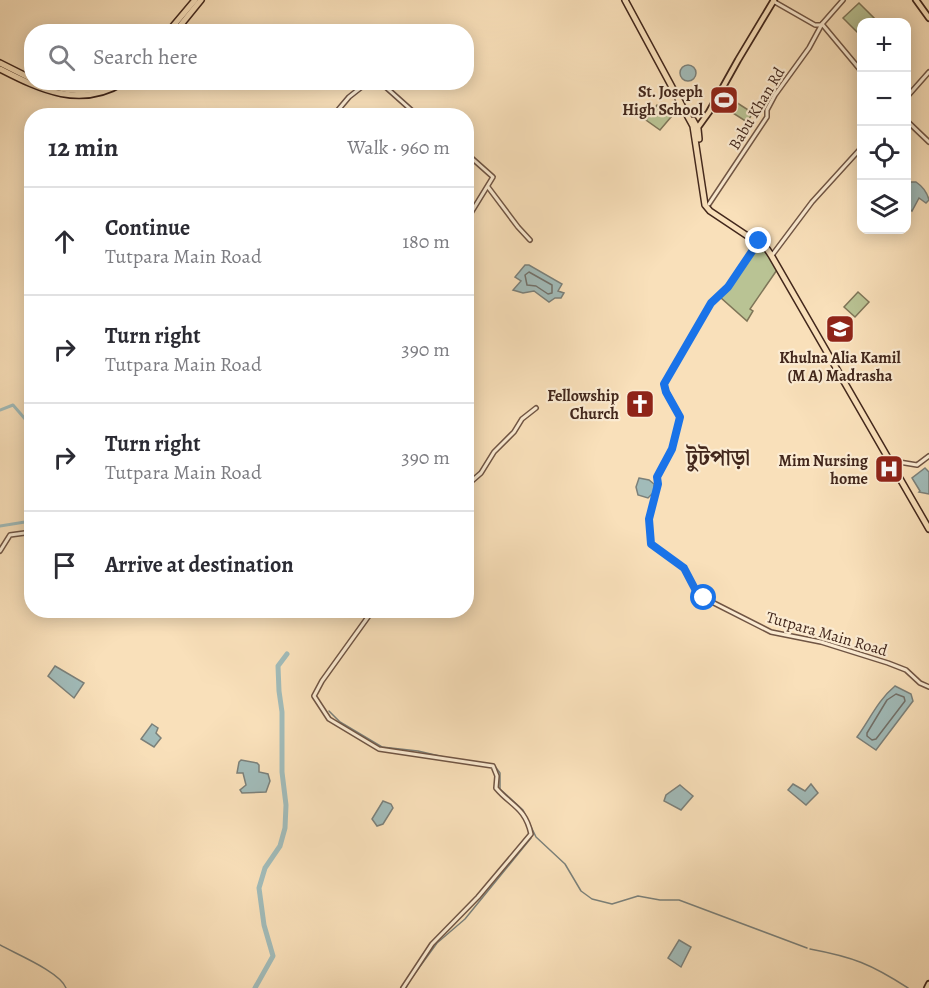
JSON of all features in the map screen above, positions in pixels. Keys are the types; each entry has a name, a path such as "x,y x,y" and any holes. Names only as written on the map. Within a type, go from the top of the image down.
{"highway":[{"path":"178,24 195,0"},
{"path":"178,24 201,0"},
{"path":"626,0 696,130 709,204 712,209 773,254 929,523"},
{"path":"1,66 24,76"},
{"path":"1,66 24,80"},
{"path":"46,90 76,93 111,90"},
{"path":"64,90 76,93 92,90"},
{"path":"696,130 705,205 710,211 758,242 771,255 929,529"}],"main road":[{"path":"696,130 773,0"},
{"path":"916,0 929,18"},
{"path":"927,988 929,984"}],"street":[{"path":"773,0 815,25 822,24 857,67"},
{"name":"Babu Khan Rd","path":"709,204 767,117 767,110 775,95 809,48 822,24 843,0"},
{"path":"911,92 929,72"},
{"path":"340,108 358,90"},
{"path":"388,90 408,108"},
{"path":"911,125 929,142"},
{"path":"773,254 826,185 857,151"},
{"path":"474,160 493,176 474,209"},
{"path":"488,187 530,240"},
{"name":"Tutpara Main Road","path":"758,242 728,287 711,303 664,384 680,417 672,449 657,477 658,484 649,519 651,544 684,568 695,589 704,598 771,632 821,642 906,670 920,684 929,687"},
{"path":"474,479 481,473 494,452 514,432 522,419 536,408"},
{"path":"893,460 916,465 929,456"},
{"path":"0,550 10,535 24,533"},
{"path":"367,618 322,681 314,696 329,719 379,749 493,766 496,788 515,804 526,819 531,834 478,897 432,944 403,988"}],"green space":[{"path":"859,3 874,18 857,18 857,32 843,18"},
{"name":"St. Joseph High School","path":"731,99 753,113 747,122 725,108"},
{"path":"657,105 671,117 660,130 646,120"},
{"path":"759,245 779,267 750,309 753,311 747,321 720,297 727,292"},
{"path":"858,292 869,302 855,317 844,307"}],"water":[{"path":"685,65 691,65 696,73 694,79 685,81 680,76 680,70"},
{"path":"911,182 916,182 926,192 929,200 926,203 919,198 912,211"},
{"path":"525,265 529,265 562,284 558,291 564,293 561,298 555,298 549,302 534,291 523,293 513,290 521,281 515,277"},
{"path":"925,468 929,472 929,494 919,492 912,478"},
{"path":"639,478 649,480 654,484 654,492 648,498 638,495 636,487"},
{"path":"55,666 84,683 74,698 48,676"},
{"path":"895,686 911,694 913,701 876,750 857,737 879,704"},
{"path":"152,724 158,728 156,733 161,738 154,747 141,739"},
{"path":"241,760 257,763 259,772 268,774 270,781 266,792 242,793 240,790 246,785 243,773 237,773"},
{"path":"793,784 805,791 811,784 818,793 806,805 788,790"},
{"path":"680,785 693,796 681,810 664,801 666,795"},
{"path":"383,801 391,804 393,808 383,824 377,826 372,819"},
{"path":"679,940 691,947 681,967 668,958"}],"waterway":[{"path":"0,410 13,405 24,418"},
{"path":"0,526 24,522"},
{"path":"255,988 273,956 264,925 259,888 265,868 280,846 285,828 282,712 278,666 287,654"},
{"path":"329,711 340,722 382,747 418,751 448,758"},
{"path":"494,765 500,773 500,789 523,810 536,837 565,864 581,891 592,899 612,904 638,896 660,900 679,900 807,948"},
{"path":"413,976 437,943 465,919 531,838"},
{"path":"0,945 47,970 66,988"},
{"path":"810,949 861,962 908,988"},
{"path":"406,988 409,982"}],"place":[{"name":"St. Joseph High School","path":"724,100"},
{"name":"Khulna Alia Kamil (M A) Madrasha","path":"840,329"},
{"name":"Fellowship Church","path":"640,404"},
{"name":"Mim Nursing home","path":"889,469"}],"district":[{"name":"টুটপাড়া","path":"718,457"}],"route":[{"path":"704,598 695,589 684,568 651,544 649,519 658,484 657,477 672,449 680,417 675,411 664,384 711,303 728,287 759,241"}]}
